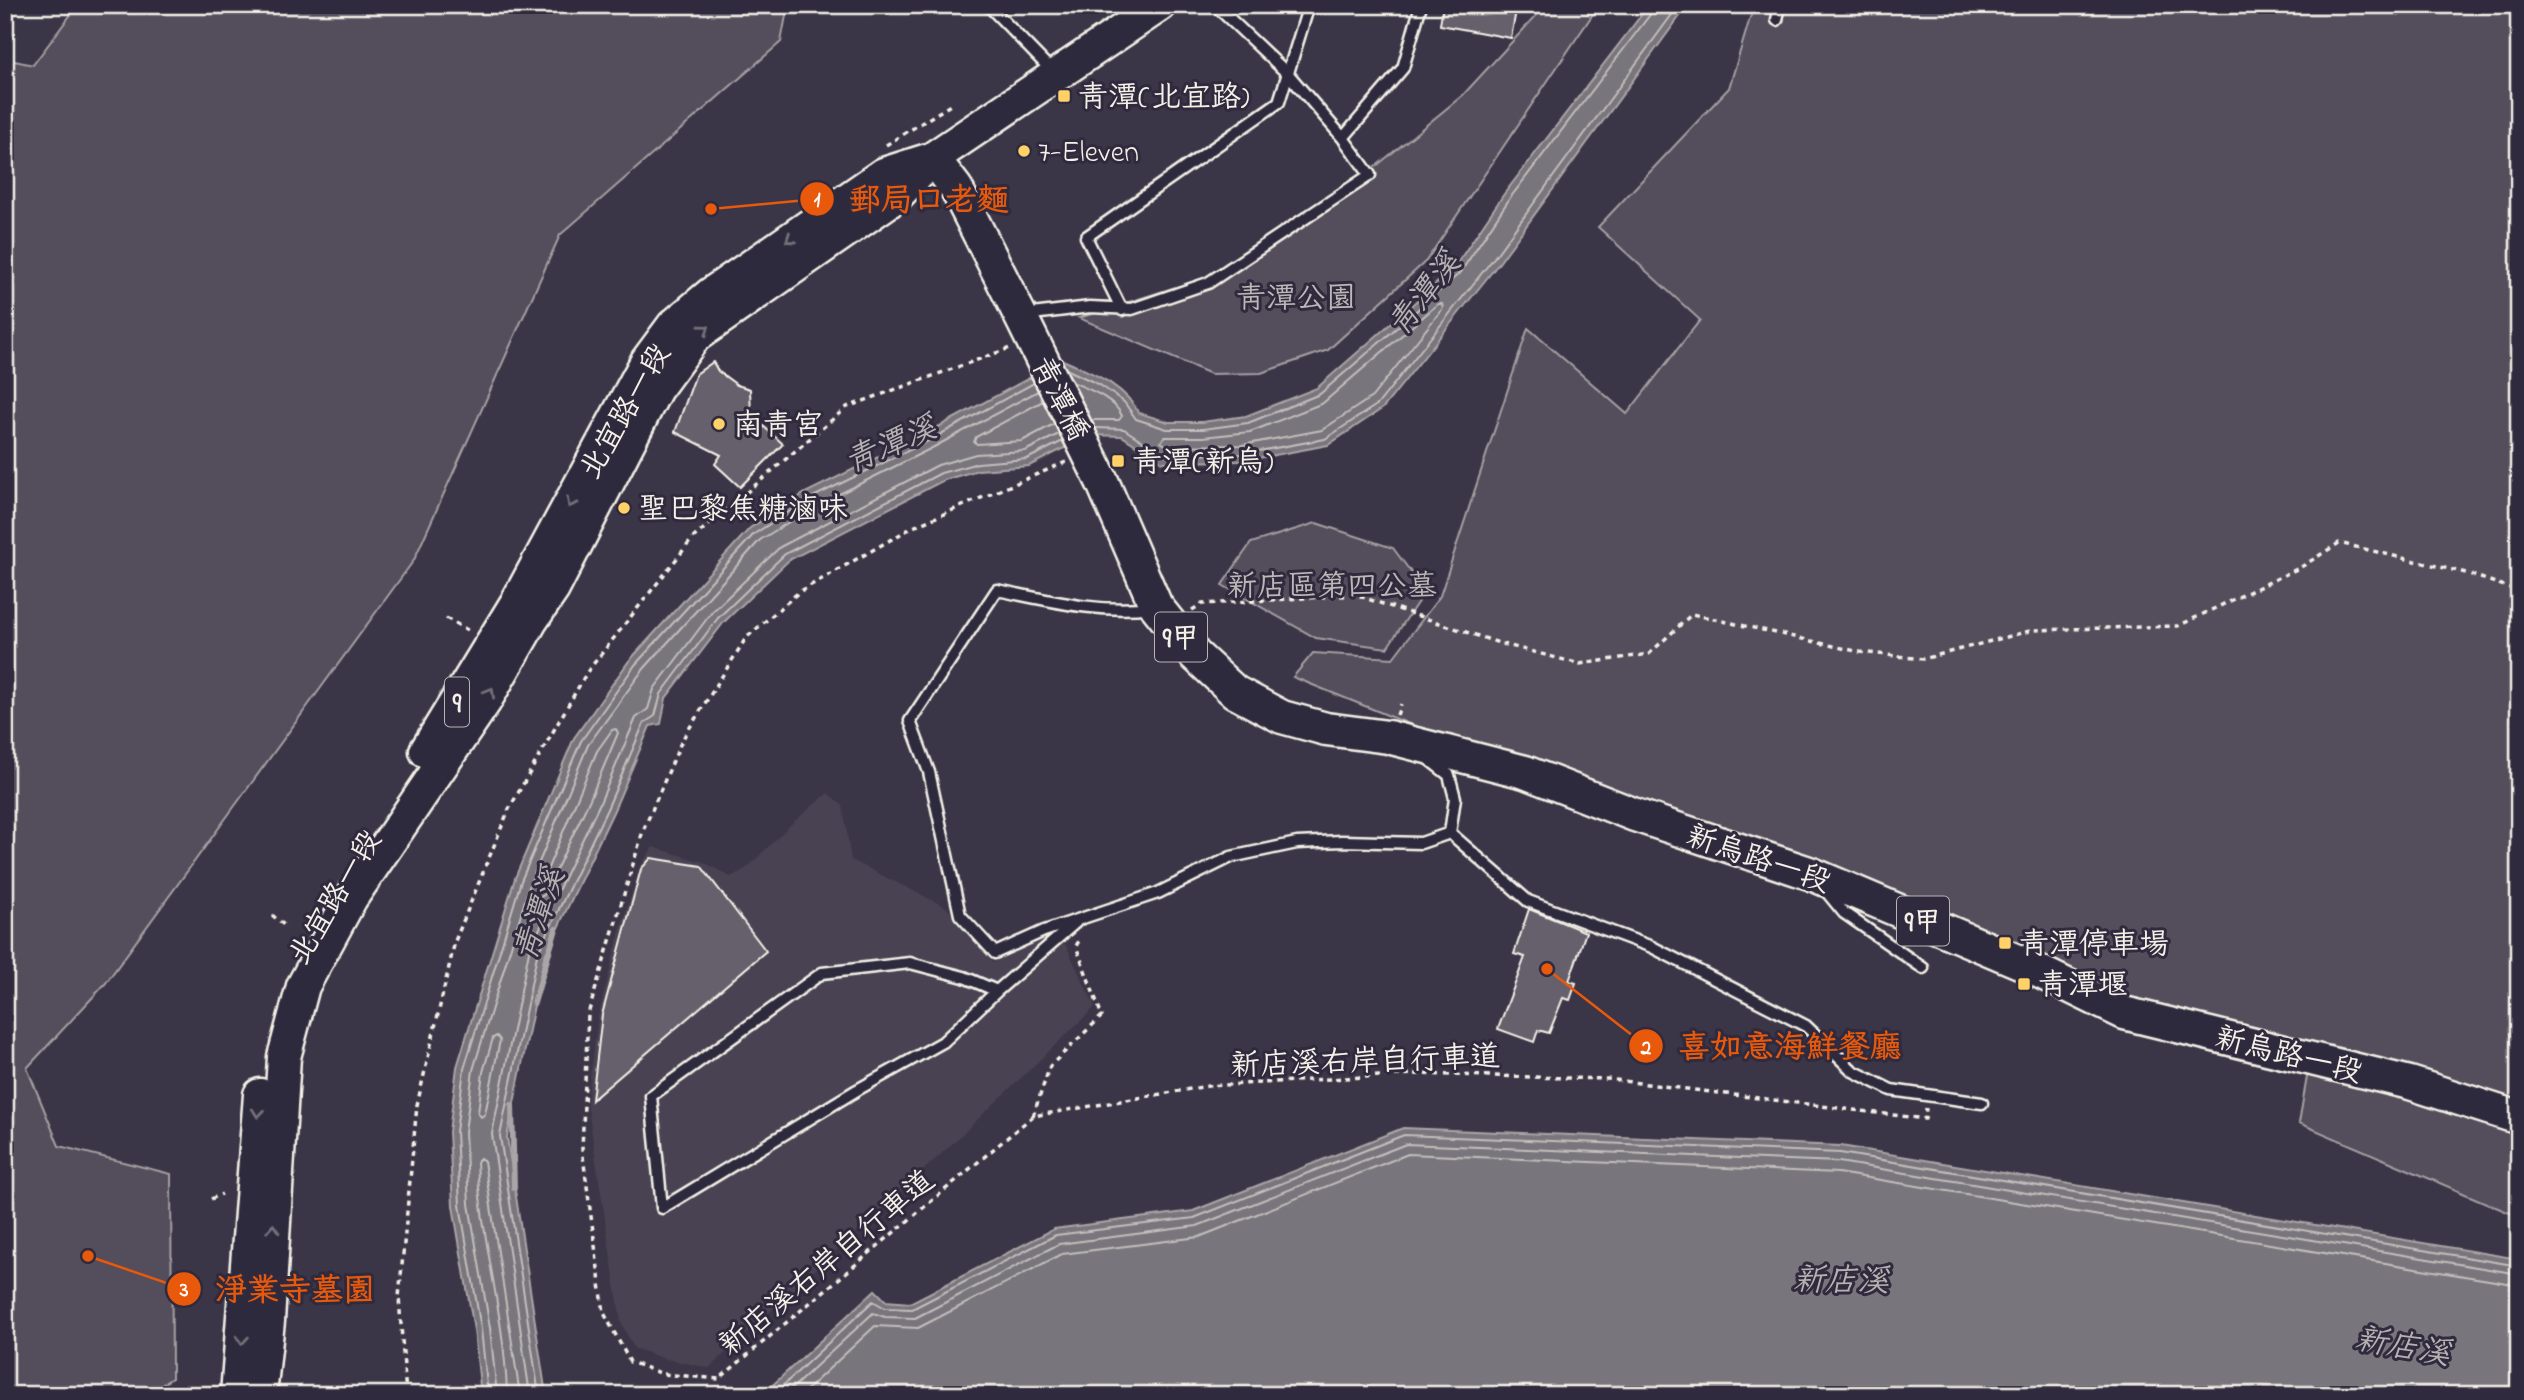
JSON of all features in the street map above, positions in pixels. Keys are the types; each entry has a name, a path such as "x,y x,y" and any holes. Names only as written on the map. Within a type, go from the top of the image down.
{"main road":[{"name":"9","path":"933,158 1160,5"},
{"name":"9甲","path":"933,158 956,188 1026,328"},
{"name":"北宜路一段","path":"237,1395 250,1250 255,1140 264,1053 283,983 335,886 430,746 510,614 648,361 673,326 711,293 884,174 933,158"},
{"name":"北宜路一段","path":"260,1395 268,1321 284,1057 303,986 351,898 485,701 531,621 553,589 656,389 695,336 896,196 933,158"},
{"name":"青潭橋","path":"1026,328 1102,481"},
{"name":"新烏路一段","path":"1102,481 1164,615 1195,655 1235,692 1282,717 1326,729 1388,737 1525,772 1635,816 1812,874 2022,963 2124,1013 2410,1083 2519,1118"}],"lane":[{"path":"988,5 1056,75"},
{"path":"1026,328 1090,307 1132,309 1208,284 1370,175 1343,138 1288,74 1215,5"},
{"path":"1122,310 1086,237 1279,102 1309,5"},
{"path":"1343,138 1403,68 1421,5"},
{"path":"1777,20 1780,5"},
{"path":"1164,615 1092,608 997,590 910,721 929,772 960,915 995,953 1044,931 1158,892 1231,857 1308,842 1421,843 1450,833"},
{"path":"1326,729 1427,758 1449,775 1455,798 1450,833"},
{"path":"1450,833 1528,901 1652,947 1806,1026 1853,1071 1891,1090 1982,1103"},
{"path":"1812,874 1844,913 1923,968"},
{"path":"997,991 964,977 910,963 822,973 651,1096 662,1208 857,1090 943,1042 1079,920"}],"path":[{"path":"883,146 952,104"},
{"path":"406,1395 399,1297 417,1105 455,941 509,809 587,672 693,538 847,407 1026,328"},
{"name":"新店溪右岸自行車道","path":"1088,453 913,527 799,592 746,638 682,740 643,831 588,1014 582,1149 604,1313 630,1362 663,1374 719,1379 1033,1116 1208,1086 1415,1074 1607,1079 1925,1119 1928,1096"},
{"path":"1164,615 1202,604 1356,595 1499,643 1580,664 1649,654 1692,614 1860,652 1923,659 2033,630 2178,626 2301,567 2339,544 2466,573 2519,591"},
{"path":"446,618 469,631"},
{"path":"272,915 285,926"},
{"path":"1033,1116 1050,1066 1102,1016 1076,946 1094,915"},
{"path":"211,1199 222,1194"}],"shaded area":[{"path":"828,793 843,806 851,860 946,907 993,963 1059,931 1095,1007 954,1142 709,1368 662,1358 634,1348 621,1322 587,1102 598,1017 619,934 640,867 653,847 703,862 731,877 747,868 789,826"}],"green space":[{"path":"78,5 788,5 781,42 560,235 414,560 105,984 27,1068 59,1146 171,1174 172,1378 145,1395 5,1395 5,59 33,65"},
{"name":"青潭公園","path":"1546,5 1599,5 1426,261 1328,350 1261,373 1211,374 1079,318 1226,271 1336,199 1463,95"},
{"path":"1754,5 2519,5 2519,1217 2299,1123 2312,1048 2105,1005 1293,677 1313,653 1393,658 1440,596 1528,328 1627,414 1700,320 1598,227 1729,88"},
{"name":"新店區第四公墓","path":"1316,523 1393,548 1425,591 1387,648 1316,638 1222,585 1251,543"}],"water":[{"path":"1649,5 1688,5 1499,263 1383,408 1328,445 1243,461 1162,462 1122,436 1090,435 1029,466 978,470 944,480 789,560 724,622 666,698 661,724 650,726 614,810 544,957 507,1137 546,1395 481,1395 474,1330 453,1206 449,1132 457,1067 515,878 574,738 629,661 750,528 805,493 925,434 1063,360 1115,387 1139,413 1168,422 1202,422 1246,416 1317,388 1454,268 1504,194"},
{"name":"新店溪","path":"1403,1128 1841,1146 2519,1259 2519,1395 762,1395 875,1290 886,1301 910,1303 1054,1229 1193,1211"}],"building":[{"path":"1443,5 1517,5 1511,38 1440,25"},
{"name":"南青宮","path":"713,362 718,371 737,385 750,389 751,415 783,444 740,487 715,464 721,455 675,432 696,374"},
{"path":"651,858 701,866 766,951 592,1100 602,1015 641,869"},
{"path":"1529,909 1586,932 1569,981 1576,983 1570,1000 1563,998 1549,1033 1538,1030 1534,1042 1498,1029 1525,957 1514,954"}],"waterway":[{"name":"青潭溪","path":"534,1003 556,929"},
{"name":"青潭溪","path":"512,1105 514,1188"}],"place":[{"name":"青潭(北宜路)","path":"1064,96"},
{"name":"7-Eleven","path":"1024,151"},
{"name":"郵局口老麵","path":"711,209"},
{"name":"南青宮","path":"719,424"},
{"name":"青潭(新烏)","path":"1118,461"},
{"name":"聖巴黎焦糖滷味","path":"624,508"},
{"name":"青潭停車場","path":"2005,943"},
{"name":"喜如意海鮮餐廳","path":"1547,969"},
{"name":"青潭堰","path":"2024,984"},
{"name":"淨業寺墓園","path":"88,1256"}]}
